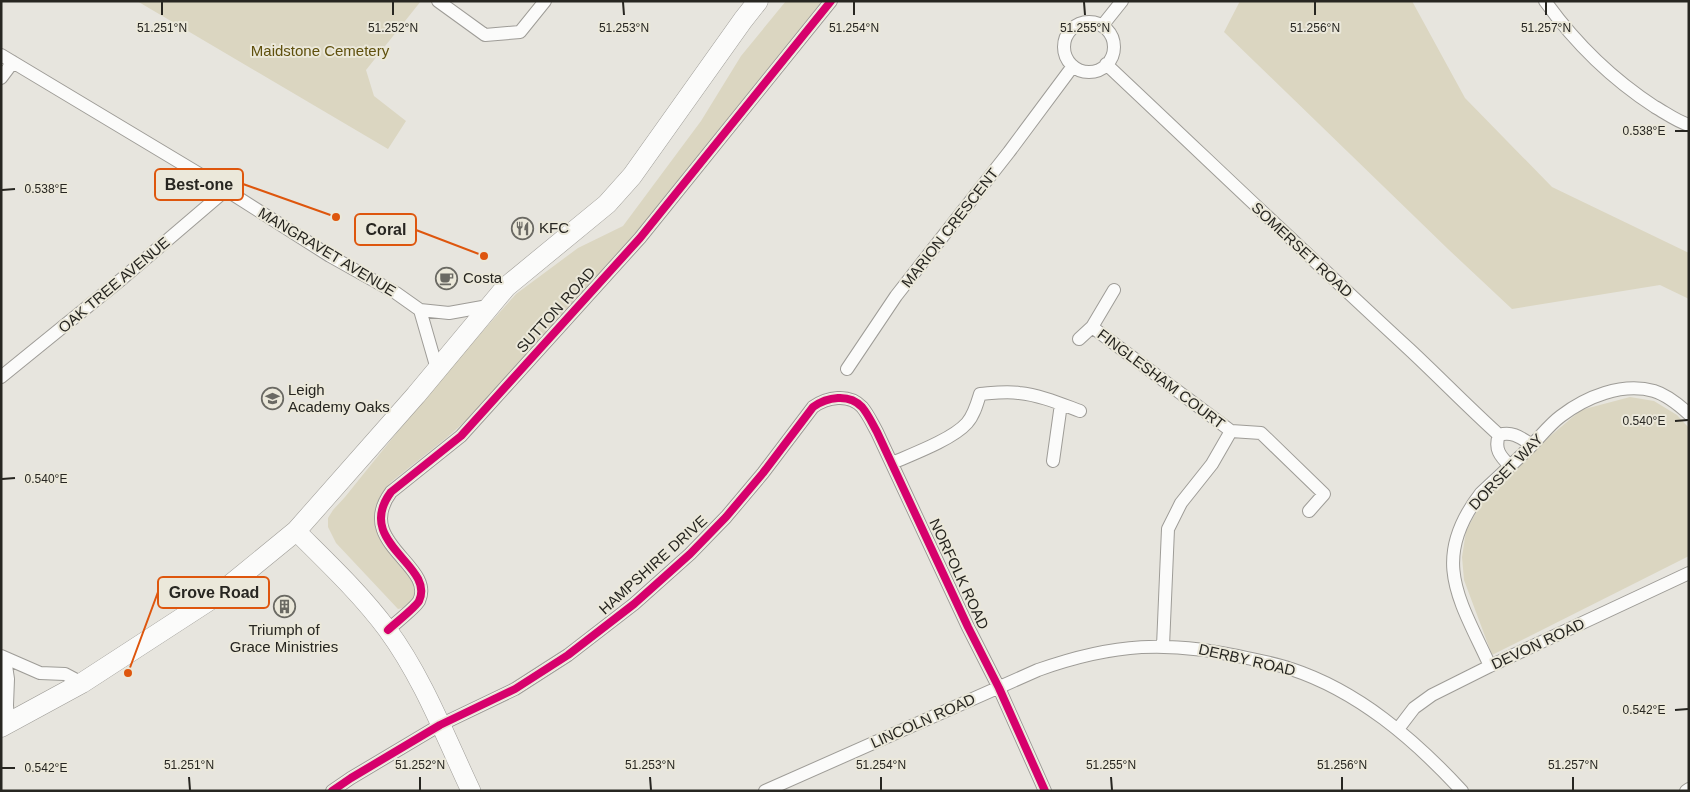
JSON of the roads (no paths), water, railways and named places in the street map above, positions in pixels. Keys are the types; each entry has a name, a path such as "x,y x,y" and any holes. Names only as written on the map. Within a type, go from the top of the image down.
{"main road":[{"path":"5,725 82,684 219,594 296,531 506,286 607,204 632,176 758,1"}],"street":[{"path":"438,1 485,35 520,32 545,1"},
{"name":"SUTTON ROAD","path":"388,630 419,602 421,592 420,583 415,574 384,534 381,522 384,502 391,492 461,436 640,238 831,1"},
{"path":"1102,26 1122,1"},
{"path":"1545,1 1579,44 1605,68 1638,96 1678,121 1689,125"},
{"path":"1083,22 1091,22 1102,26 1110,35 1113,47 1111,56 1106,64 1096,70 1088,71 1080,70 1073,66 1068,60 1064,49 1070,30 1083,22"},
{"name":"MANGRAVET AVENUE","path":"1,55 226,190 330,256 396,293 420,310"},
{"path":"1,78 13,62"},
{"name":"SOMERSET ROAD","path":"1106,64 1306,256 1411,351 1499,435"},
{"name":"MARION CRESCENT","path":"847,369 896,296 1009,152 1073,66"},
{"name":"OAK TREE AVENUE","path":"1,377 124,278 226,190"},
{"name":"FINGLESHAM COURT","path":"1079,339 1092,327 1114,290"},
{"path":"436,369 420,310 449,312 488,306"},
{"name":"FINGLESHAM COURT","path":"1092,327 1231,431 1261,433 1324,494 1309,511"},
{"name":"DORSET WAY","path":"1490,666 1455,587 1453,569 1458,531 1464,517 1481,493 1560,416 1587,400 1608,392 1628,388 1654,391 1667,397 1689,414"},
{"path":"892,463 958,431 968,422 980,394 1019,392 1080,411"},
{"name":"NORFOLK ROAD","path":"824,400 851,399 862,407 877,432 1045,791"},
{"name":"HAMPSHIRE DRIVE","path":"332,791 440,725 490,702 529,680 568,654 634,604 690,554 726,517 763,473 813,407 824,400"},
{"path":"1053,461 1061,404"},
{"name":"FINGLESHAM COURT","path":"1163,646 1168,529 1181,503 1212,464 1231,431"},
{"path":"1510,466 1497,450 1499,435 1512,433 1532,445"},
{"path":"296,531 344,578 388,630 424,690 471,791"},
{"name":"DEVON ROAD","path":"1398,729 1422,701 1490,666 1689,573"},
{"name":"DERBY ROAD","path":"998,688 1038,670 1072,658 1125,648 1188,647 1226,653 1290,668 1352,697 1398,729 1421,748 1462,791"},
{"path":"3,657 40,673 65,674 82,684"},
{"path":"3,657 8,679 5,725"},
{"name":"LINCOLN ROAD","path":"765,791 998,688"}],"place":[{"name":"Best-one","path":"336,217"},
{"name":"KFC","path":"523,228"},
{"name":"Coral","path":"484,256"},
{"name":"Costa","path":"447,278"},
{"name":"Leigh Academy Oaks","path":"272,399"},
{"name":"Triumph of Grace Ministries","path":"284,607"},
{"name":"Grove Road","path":"128,673"}],"park label":[{"name":"Maidstone Cemetery","path":"320,51"}]}
